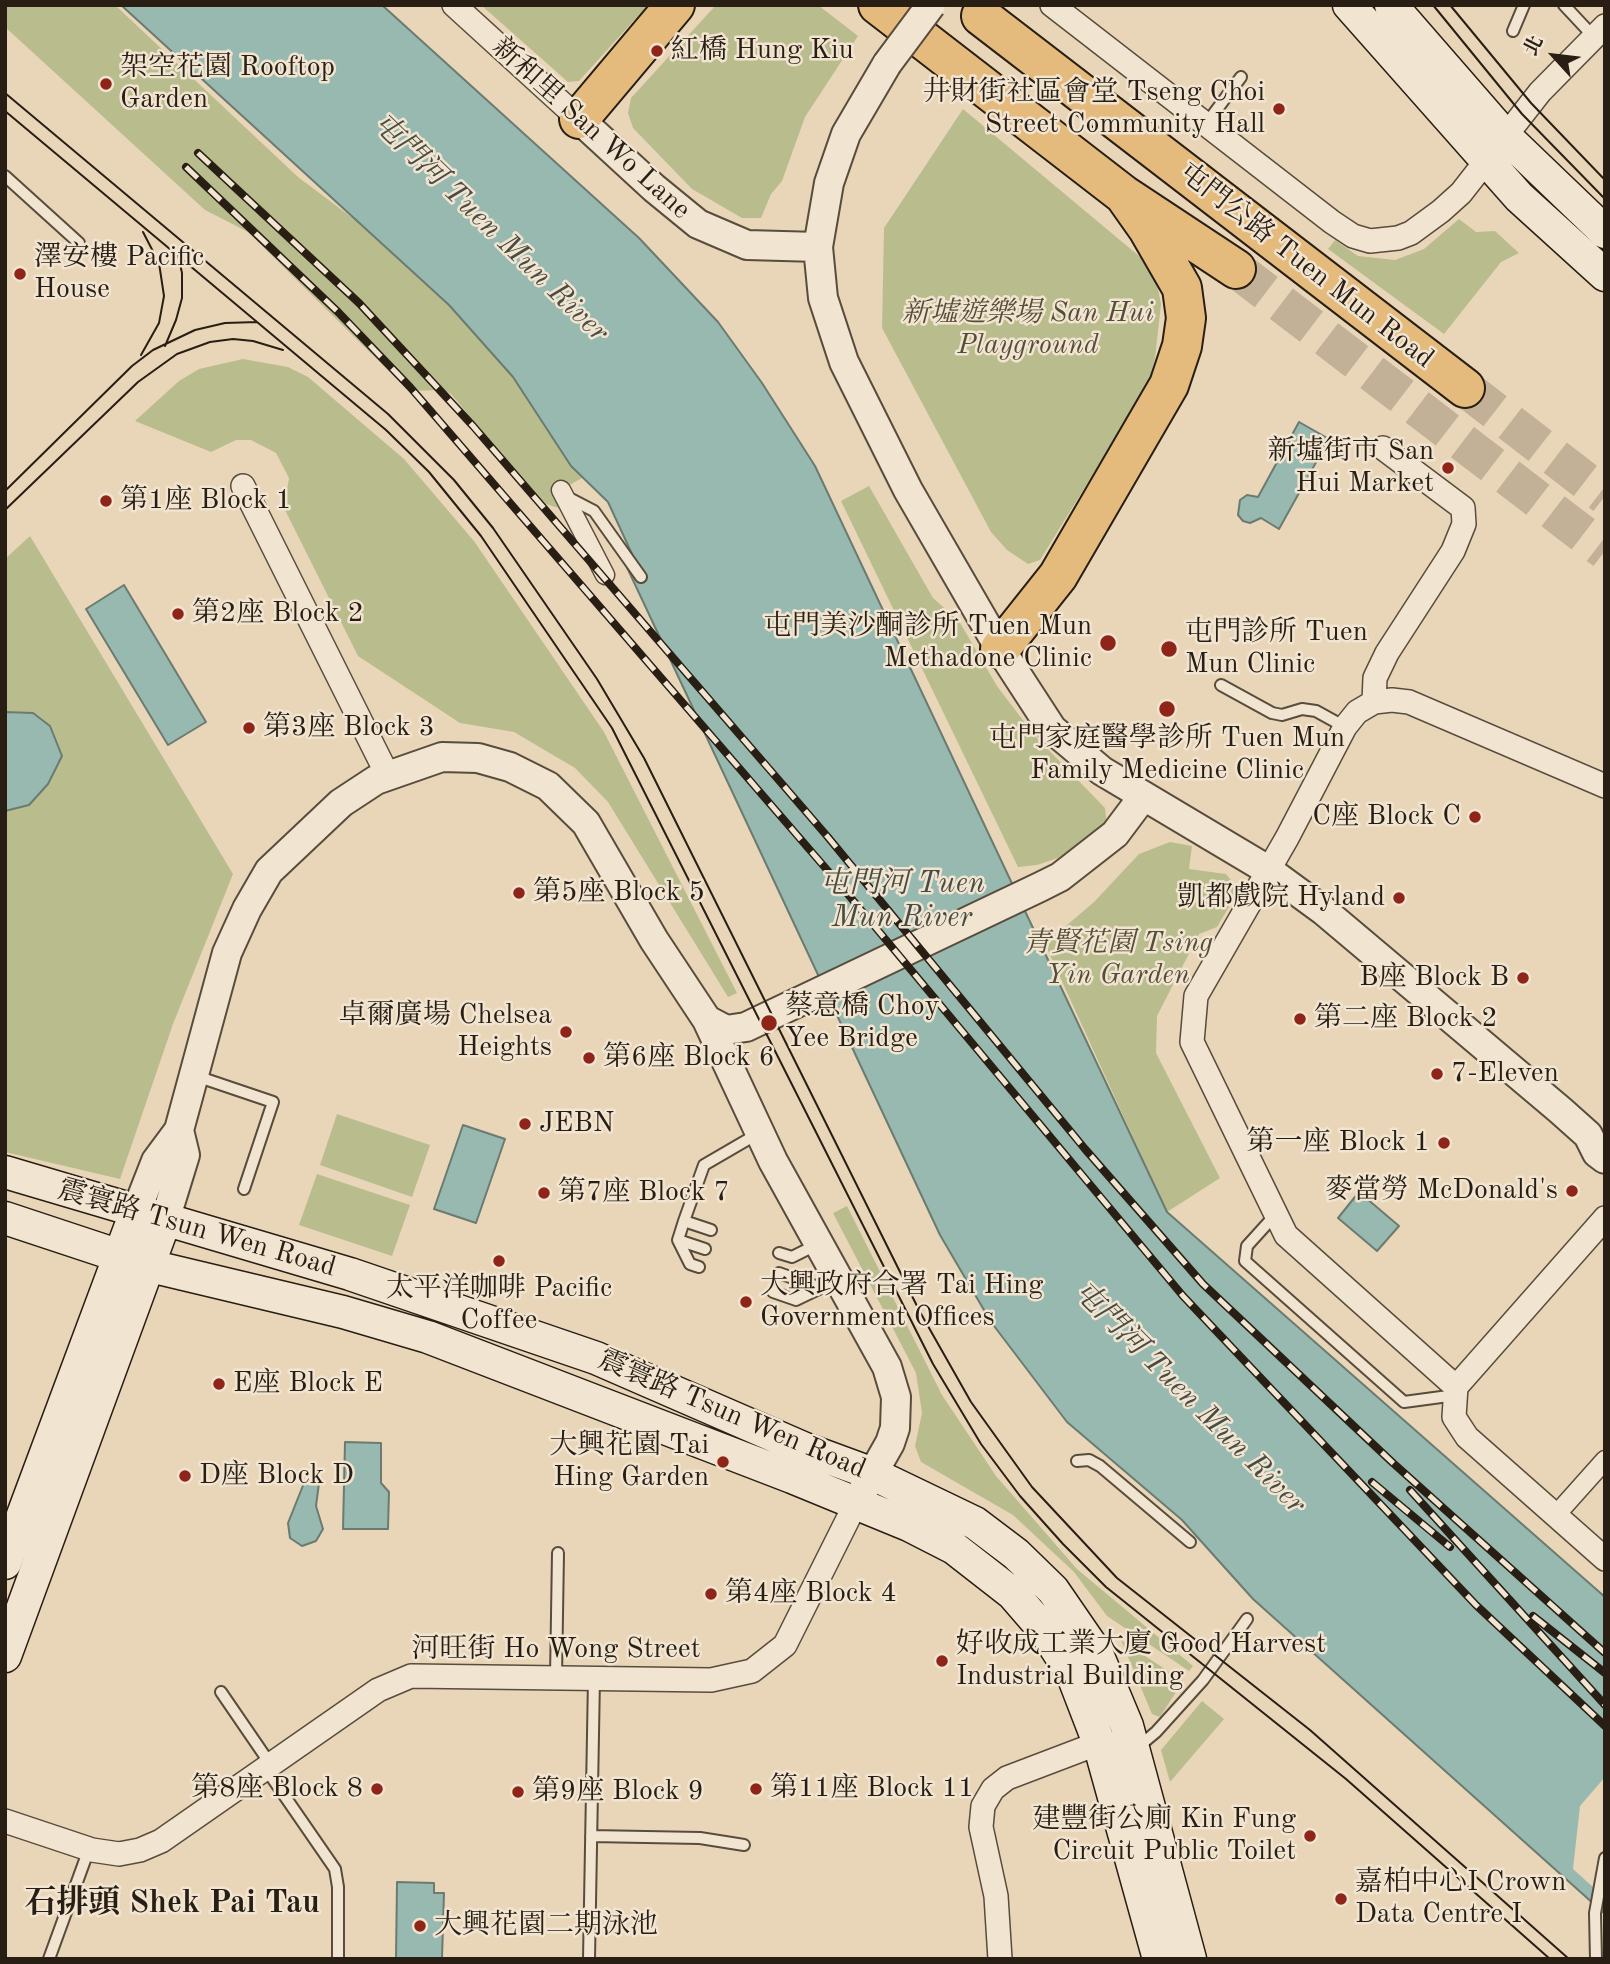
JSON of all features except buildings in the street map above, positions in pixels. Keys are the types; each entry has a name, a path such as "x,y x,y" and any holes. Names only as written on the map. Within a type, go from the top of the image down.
{"highway":[{"path":"579,119 675,5"},
{"name":"屯門公路 Tuen Mun Road","path":"878,5 1124,195 1237,269"},
{"name":"屯門公路 Tuen Mun Road","path":"981,16 1465,388"},
{"path":"1000,649 1058,576 1168,385 1182,346 1186,318 1182,288 1148,229 1124,195"}],"main road":[{"path":"1349,5 1486,161 1556,234 1605,275"},
{"path":"1391,5 1505,136 1605,232"},
{"name":"震寰路 Tsun Wen Road","path":"5,1172 439,1303 596,1358 805,1449 873,1474 975,1522 1016,1553 1044,1581 1069,1610 1097,1654 1119,1701 1190,1959"},
{"path":"5,1563 119,1256 150,1216"},
{"path":"5,1656 150,1266 150,1216"},
{"name":"震寰路 Tsun Wen Road","path":"5,1218 150,1266 343,1312 428,1337 856,1503 954,1548 1013,1594 1045,1631 1072,1673 1099,1743 1159,1959"}],"street":[{"name":"新和里 San Wo Lane","path":"454,5 654,188 698,224 722,237 747,245 818,247"},
{"path":"931,5 887,64 856,112 837,156 823,211 818,247 823,298 844,362 908,489 1000,649 1052,729 1102,771 1142,798 1268,870 1324,911 1596,1138 1597,1153 1605,1159"},
{"path":"1052,5 1343,230 1370,240 1398,238 1426,224 1461,193 1540,92 1599,31"},
{"path":"1374,702 1375,678 1387,653 1453,551 1464,524 1462,508 1383,448"},
{"path":"243,486 388,776"},
{"path":"563,493 605,575"},
{"path":"1456,1391 1286,1235 1192,1042 1196,996 1345,727 1357,712 1374,702 1392,699 1409,702 1605,786"},
{"path":"150,1216 156,1161 179,1130 196,1076 227,953 247,909 269,871 341,803 388,776 442,757 478,758 510,767 548,786 586,823 654,940 707,1020 759,1133 819,1244 829,1283 887,1367 896,1397 895,1428 856,1503"},
{"path":"707,1020 717,1027 736,1030 1060,877 1115,834 1142,798"},
{"path":"1605,1218 1456,1391 1454,1418 1467,1437 1605,1559"},
{"path":"1555,1516 1605,1460"},
{"name":"河旺街 Ho Wong Street","path":"5,1821 89,1849 119,1854 150,1846 379,1690 399,1680 427,1676 725,1679 764,1664 785,1645 856,1503"},
{"path":"1000,1959 996,1896 981,1827 983,1806 993,1789 1007,1778 1099,1743"}],"lane":[{"path":"1513,31 1524,5"},
{"path":"1564,5 1599,31"},
{"path":"1206,124 1241,77"},
{"path":"5,176 79,243"},
{"path":"563,493 594,511 641,577"},
{"path":"1222,685 1272,713 1282,715 1302,709 1315,712 1345,727"},
{"path":"196,1076 273,1102 244,1189"},
{"path":"699,1267 690,1264 678,1240 704,1165 759,1133"},
{"path":"1276,1214 1247,1246 1245,1261 1404,1402 1456,1391"},
{"path":"684,1221 711,1230"},
{"path":"678,1240 705,1249"},
{"path":"779,1253 792,1257 819,1244"},
{"path":"779,1273 829,1283"},
{"path":"773,1292 796,1300 829,1283"},
{"path":"1077,1461 1089,1460 1100,1466 1190,1542"},
{"path":"556,1677 558,1553"},
{"path":"1133,1751 1157,1732 1203,1680 1247,1619"},
{"path":"589,1959 594,1678"},
{"path":"221,1692 335,1870 338,1887 338,1959"},
{"path":"591,1836 700,1838 744,1845"},
{"path":"49,1959 89,1849"},
{"path":"1596,1959 1595,1913 1605,1860"}],"green space":[{"path":"5,5 115,5 298,177 358,222 410,269 449,305 513,377 571,466 582,478 552,495 559,508 542,503 451,394 443,390 409,391 248,232 205,210 5,27"},
{"path":"481,5 648,5 579,81 568,82"},
{"path":"716,5 818,5 858,36 805,117 782,181 771,194 761,218 742,218 692,189 633,128 628,113 631,98"},
{"name":"新墟遊樂場 San Hui Playground","path":"963,109 1145,261 1156,279 1161,304 1155,358 1147,387 1040,560 1028,564 1007,550 991,532 882,328 884,228"},
{"path":"1459,219 1476,232 1495,231 1519,253 1501,262 1444,334 1328,249 1335,240 1358,256 1395,260 1424,249"},
{"path":"243,359 288,367 308,377 404,459 474,541 604,732 737,993 728,997 608,802 575,768 514,732 460,723 358,656 284,508 289,478 276,453 251,440 236,440 211,452 135,421 179,381 199,369"},
{"path":"869,486 933,598 959,621 997,686 1035,736 1105,808 1107,825 1079,851 1037,865 1018,867 841,501"},
{"path":"30,536 233,874 173,1024 120,1179 5,1152 5,559"},
{"name":"青賢花園 Tsing Yin Garden","path":"1170,842 1192,846 1189,869 1226,874 1239,890 1217,927 1199,934 1157,1016 1156,1053 1220,1178 1167,1212 1045,944 1094,902 1139,854"},
{"path":"337,1114 430,1145 412,1197 320,1165"},
{"path":"317,1174 410,1205 392,1256 299,1225"},
{"path":"847,1206 942,1395 996,1476 1077,1569 1193,1666 1189,1671 1107,1616 1074,1572 1013,1515 921,1462 915,1446 922,1413 916,1373 833,1213"},
{"path":"1121,1640 1183,1681 1160,1717 1152,1714"},
{"path":"1202,1701 1224,1719 1170,1782 1161,1750"}],"water":[{"name":"屯門河 Tuen Mun River","path":"121,5 382,5 639,238 718,322 762,383 815,466 1167,1212 1605,1597 1605,1914 1253,1599 1182,1520 1067,1422 991,1322 940,1235 624,561 632,554 608,502 571,466 513,377 449,305"},
{"path":"1299,422 1329,439 1279,529 1261,518 1250,523 1243,521 1238,515 1240,500 1247,495 1258,497"},
{"path":"124,585 206,722 168,745 86,609"},
{"path":"5,712 33,713 50,726 62,756 48,784 29,805 5,811"},
{"path":"463,1125 505,1139 476,1223 434,1209"},
{"path":"1359,1192 1399,1226 1377,1251 1338,1218"},
{"path":"345,1442 381,1443 381,1483 389,1492 388,1529 343,1529"},
{"path":"312,1477 319,1483 316,1506 323,1529 316,1541 302,1546 290,1538 288,1523 304,1483"},
{"name":"大興花園二期泳池","path":"397,1882 434,1883 434,1893 444,1893 442,1958 396,1959"}],"pier":[{"path":"1605,1777 1605,1898 1573,1869 1580,1806"}],"tunnel":[{"path":"1236,269 1605,551"},
{"path":"1465,388 1605,496"}],"tram line":[{"path":"1433,5 1522,114 1605,199"},
{"path":"1450,5 1531,103 1605,180"},
{"path":"5,93 388,414 454,480 493,528 597,679 644,758 920,1312 971,1402 1032,1487 1117,1578 1310,1730 1569,1959"},
{"path":"5,111 386,430 429,472 481,536 612,728 933,1364 981,1444 1020,1496 1106,1587 1346,1779 1550,1959"},
{"path":"141,355 159,323 164,296 159,263 143,232"},
{"path":"165,346 182,298 182,273 178,255"},
{"path":"5,491 132,366 153,350 195,330 225,323 257,322"},
{"path":"5,510 138,382 177,354 210,342 233,339 253,341 283,350"}],"railway":[{"path":"198,153 359,303 473,426 827,836 1085,1149 1203,1284 1393,1463 1605,1653"},
{"path":"186,167 338,312 410,387 841,886 1183,1296 1476,1605 1605,1726"},
{"path":"1372,1482 1450,1547"},
{"path":"1410,1490 1605,1705"},
{"path":"1533,1616 1605,1673"}],"place":[{"name":"紅橋 Hung Kiu","path":"657,51"},
{"name":"架空花園 Rooftop Garden","path":"106,84"},
{"name":"井財街社區會堂 Tseng Choi Street Community Hall","path":"1279,109"},
{"name":"澤安樓 Pacific House","path":"20,274"},
{"name":"新墟街市 San Hui Market","path":"1448,468"},
{"name":"第1座 Block 1","path":"106,501"},
{"name":"第2座 Block 2","path":"178,614"},
{"name":"屯門美沙酮診所 Tuen Mun Methadone Clinic","path":"1108,643"},
{"name":"屯門診所 Tuen Mun Clinic","path":"1169,649"},
{"name":"屯門家庭醫學診所 Tuen Mun Family Medicine Clinic","path":"1167,709"},
{"name":"第3座 Block 3","path":"249,728"},
{"name":"C座 Block C","path":"1475,817"},
{"name":"第5座 Block 5","path":"519,893"},
{"name":"凱都戲院 Hyland","path":"1399,898"},
{"name":"B座 Block B","path":"1523,978"},
{"name":"第二座 Block 2","path":"1300,1019"},
{"name":"蔡意橋 Choy Yee Bridge","path":"769,1023"},
{"name":"卓爾廣場 Chelsea Heights","path":"566,1032"},
{"name":"第6座 Block 6","path":"589,1058"},
{"name":"7-Eleven","path":"1437,1074"},
{"name":"JEBN","path":"525,1124"},
{"name":"第一座 Block 1","path":"1444,1143"},
{"name":"麥當勞 McDonald's","path":"1572,1191"},
{"name":"第7座 Block 7","path":"544,1193"},
{"name":"太平洋咖啡 Pacific Coffee","path":"499,1261"},
{"name":"大興政府合署 Tai Hing Government Offices","path":"746,1302"},
{"name":"E座 Block E","path":"219,1384"},
{"name":"大興花園 Tai Hing Garden","path":"723,1462"},
{"name":"D座 Block D","path":"185,1476"},
{"name":"第4座 Block 4","path":"711,1594"},
{"name":"好收成工業大廈 Good Harvest Industrial Building","path":"942,1661"},
{"name":"第8座 Block 8","path":"377,1789"},
{"name":"第11座 Block 11","path":"756,1789"},
{"name":"第9座 Block 9","path":"518,1792"},
{"name":"建豐街公廁 Kin Fung Circuit Public Toilet","path":"1310,1836"},
{"name":"嘉柏中心I Crown Data Centre I","path":"1341,1899"},
{"name":"大興花園二期泳池","path":"420,1926"}],"district":[{"name":"石排頭 Shek Pai Tau","path":"172,1904"}]}
